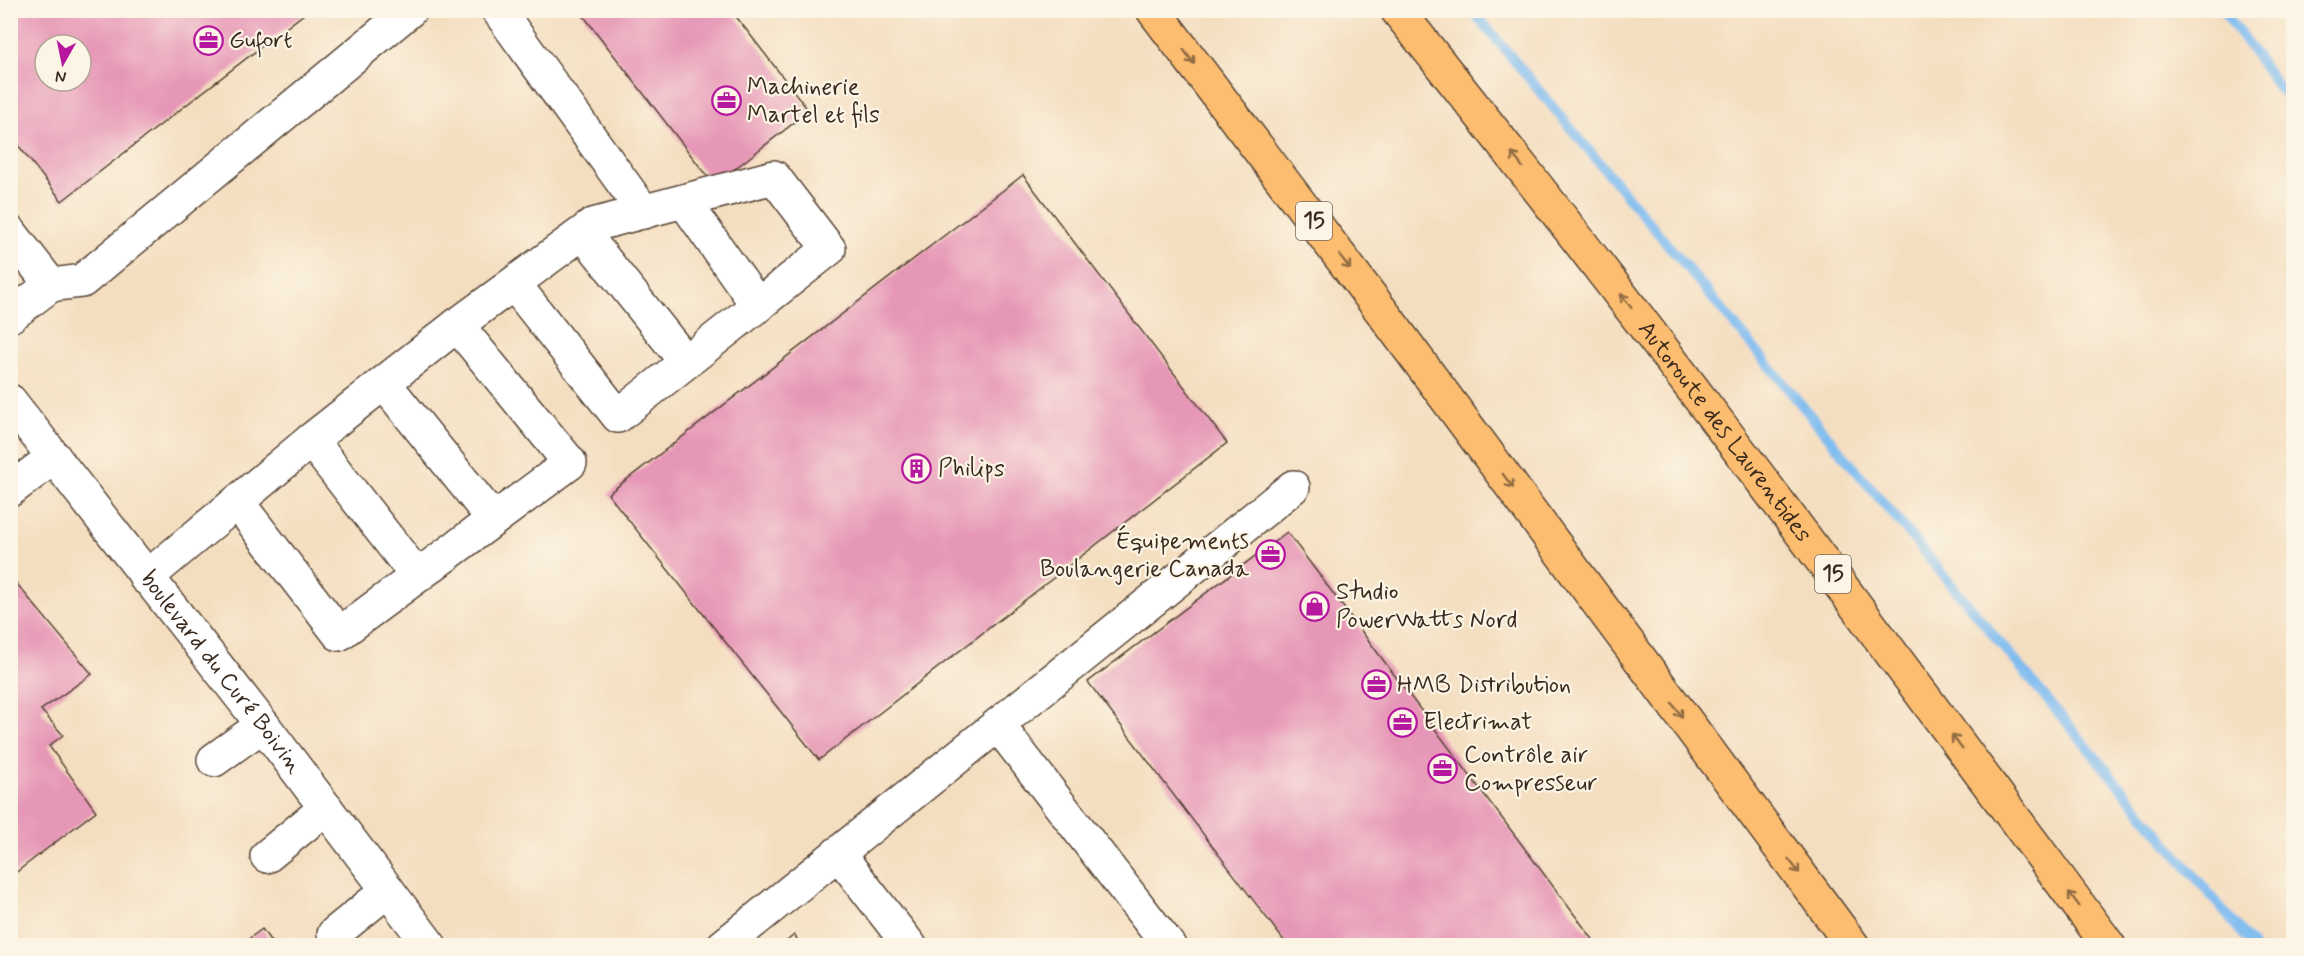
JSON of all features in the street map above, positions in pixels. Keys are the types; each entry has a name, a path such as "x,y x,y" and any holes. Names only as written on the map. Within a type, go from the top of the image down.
{"highway":[{"name":"15","path":"1153,10 1383,312 1853,945"},
{"name":"Autoroute des Laurentides","path":"1397,10 1553,206 1716,418 2109,945"}],"street":[{"path":"10,316 51,285 82,281 410,10"},
{"path":"498,10 644,212"},
{"path":"146,578 311,440 457,325 594,225 774,177 829,249 618,416 514,284"},
{"path":"684,201 758,306"},
{"path":"10,232 51,285"},
{"path":"584,233 686,362"},
{"path":"237,503 339,634 570,463 457,325"},
{"path":"384,383 494,519"},
{"name":"boulevard du Curé Boivin","path":"10,401 263,725 430,945"},
{"path":"311,440 417,576"},
{"path":"10,490 54,457"},
{"path":"723,945 1293,487"},
{"path":"214,760 263,725"},
{"path":"998,725 1168,945"},
{"path":"267,856 326,808"},
{"path":"838,853 910,945"},
{"path":"334,934 388,890"}],"building":[{"path":"10,10 309,10 62,201 10,135"},
{"path":"579,10 731,10 809,111 714,185"},
{"name":"Philips","path":"1023,175 1227,443 819,760 608,494"},
{"path":"1287,532 1598,946 1288,946 1088,682"},
{"path":"12,578 92,674 41,710 63,735 49,746 96,811 10,877"},
{"path":"262,929 274,946 239,946"},
{"path":"794,935 802,946 781,946"}],"waterway":[{"path":"1472,10 2253,946"},
{"path":"2223,10 2294,108"}],"place":[{"name":"Gufort","path":"208,40"},
{"name":"Machinerie Martel et fils","path":"726,101"},
{"name":"Philips","path":"917,469"},
{"name":"Équipements Boulangerie Canada","path":"1270,555"},
{"name":"Studio PowerWatts Nord","path":"1315,606"},
{"name":"HMB Distribution","path":"1376,685"},
{"name":"Electrimat","path":"1402,722"},
{"name":"Contrôle air Compresseur","path":"1443,769"}]}
